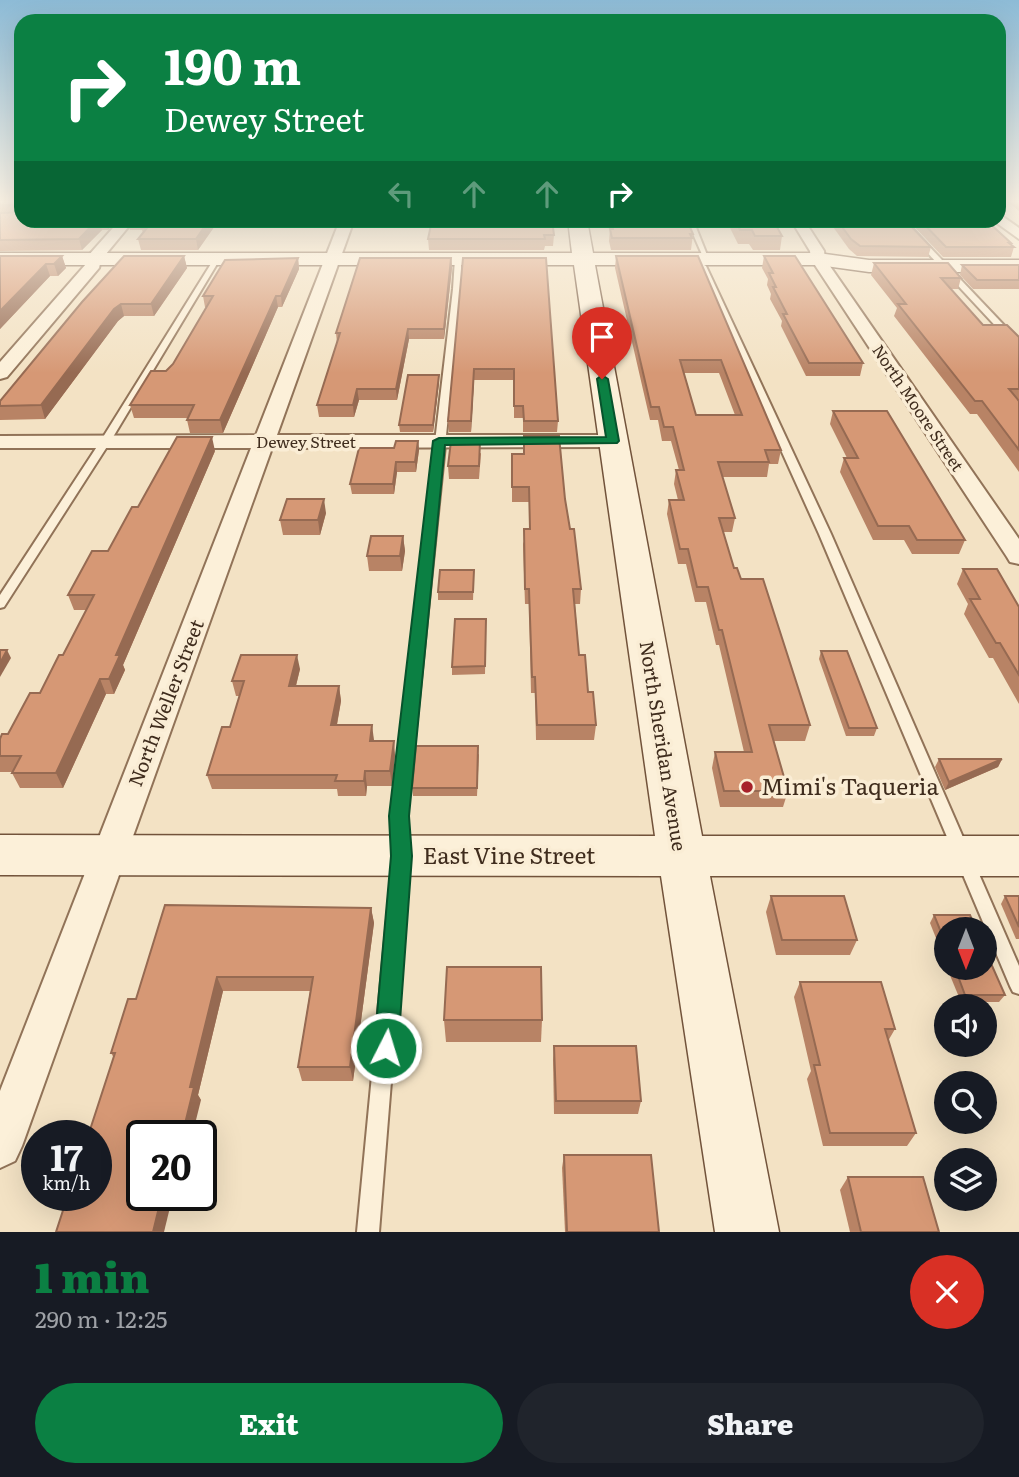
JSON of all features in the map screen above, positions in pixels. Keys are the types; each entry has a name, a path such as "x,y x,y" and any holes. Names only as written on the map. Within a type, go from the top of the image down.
{"street":[{"path":"0,260 461,258"},
{"name":"North Sheridan Avenue","path":"583,258 681,856 747,1232"},
{"path":"700,258 823,266 1019,266"},
{"name":"North Moore Street","path":"820,258 1019,557"},
{"path":"0,373 94,265 93,259"},
{"name":"North Weller Street","path":"0,1146 332,259"},
{"name":"Dewey Street","path":"0,442 613,441"},
{"name":"East Vine Street","path":"0,855 1019,856"}],"lane":[{"path":"936,258 1019,346"},
{"path":"0,604 105,442 217,259"},
{"path":"368,1232 401,856 399,816 457,289 458,259"},
{"path":"703,259 825,534 1019,986"}],"building":[{"path":"0,258 60,258 54,264 46,264 0,311"},
{"path":"122,258 182,258 151,304 121,304 114,309 41,405 0,406 0,401"},
{"path":"298,258 281,296 276,296 220,420 187,420 194,405 130,405 151,371 166,371 173,364 213,296 203,296 225,260"},
{"path":"360,258 451,258 444,329 408,329 396,389 357,389 353,405 317,405 340,333 336,333"},
{"path":"463,258 546,258 558,421 524,421 523,406 514,406 514,369 474,369 471,421 448,421"},
{"path":"617,258 699,258 781,450 765,450 769,462 718,462 735,518 719,518 734,568 737,568 741,579 763,579 810,725 769,725 788,791 724,791 715,752 752,752 722,630 719,630 708,587 697,587 688,549 680,549 669,500 684,500 676,470 684,470 673,427 664,427 659,407 651,407","holes":["680,360 721,360 742,415 696,415"]},
{"path":"765,258 797,258 863,363 809,363 783,314 787,314 769,273 773,273"},
{"path":"874,263 948,263 961,278 941,278 983,325 1007,325 1019,337 1019,389 1009,389 1019,401 1019,450 982,401 975,401 898,304 906,304"},
{"path":"962,265 1019,265 1019,280 977,280"},
{"path":"408,375 439,375 433,425 399,425"},
{"path":"833,411 887,411 965,540 917,540 909,526 878,526 844,458 858,458"},
{"path":"524,436 559,436 565,499 570,529 574,529 581,589 573,589 579,655 585,655 588,692 593,692 596,725 537,725 535,677 532,677 529,589 525,589 524,529 530,529 529,487 512,487 512,454 524,454"},
{"path":"177,437 212,437 116,655 120,655 109,679 100,679 56,773 12,773 21,756 0,756 2,734 8,734 30,693 40,693 94,595 68,595 92,551 108,551 132,507 138,507"},
{"path":"396,441 418,441 415,462 396,462 393,484 350,484 359,448 394,448"},
{"path":"451,441 480,441 479,466 448,466"},
{"path":"287,499 324,499 318,520 280,520"},
{"path":"371,536 403,536 400,556 367,556"},
{"path":"963,569 997,569 1019,607 1019,675 970,599 980,599"},
{"path":"440,570 474,570 473,592 438,592"},
{"path":"455,619 486,619 485,666 452,667"},
{"path":"0,650 7,650 0,663"},
{"path":"821,651 847,651 877,728 849,728"},
{"path":"241,655 297,655 289,686 339,686 331,725 372,725 370,741 394,741 390,771 365,771 364,781 335,781 337,775 207,775 222,727 230,727 244,681 232,681"},
{"path":"416,746 478,746 477,788 412,788"},
{"path":"939,759 1002,759 949,782"},
{"path":"771,896 844,896 857,940 782,940"},
{"path":"1005,896 1019,896 1019,927"},
{"path":"165,905 371,908 350,1067 298,1067 313,977 217,977 190,1087 194,1087 186,1120 126,1120 126,1211 158,1211 153,1232 56,1232 63,1211 112,1211 112,1120 93,1120 115,1053 111,1053 128,999 136,999"},
{"path":"934,915 971,917 935,917"},
{"path":"447,967 541,967 542,1020 444,1020"},
{"path":"998,979 1005,995 997,994 965,994 959,980"},
{"path":"800,982 881,982 895,1029 885,1029 916,1133 830,1133 814,1065 820,1065"},
{"path":"554,1046 636,1046 641,1101 556,1101"},
{"path":"564,1155 651,1155 659,1232 567,1232"},
{"path":"848,1177 923,1177 939,1232 861,1232"}],"place":[{"name":"Mimi's Taqueria","path":"747,787"}],"route":[{"path":"386,1048 401,856 399,816 439,441 613,441 602,379"}]}
